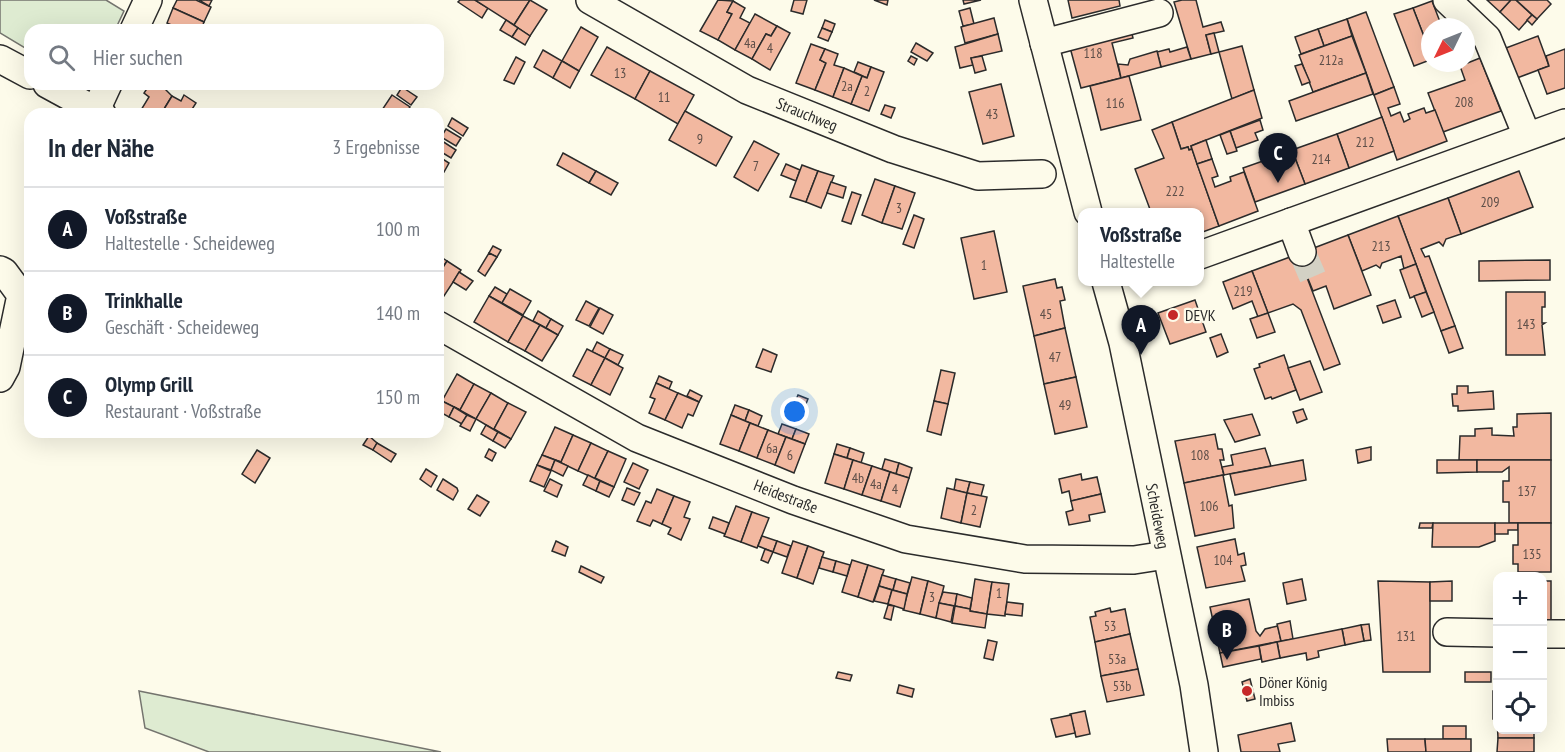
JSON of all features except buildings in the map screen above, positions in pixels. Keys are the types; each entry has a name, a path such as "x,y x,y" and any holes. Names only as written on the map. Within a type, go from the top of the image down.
{"street":[{"path":"137,24 148,0"},
{"path":"1033,0 1087,208"},
{"path":"1447,0 1487,38 1527,136"},
{"name":"Strauchweg","path":"605,5 747,90 893,149 978,176 1042,174"},
{"path":"1044,43 1160,13"},
{"path":"0,59 24,72"},
{"path":"58,90 92,108"},
{"path":"100,108 106,90"},
{"path":"1204,254 1565,123"},
{"path":"1291,222 1302,252"},
{"path":"0,270 21,295 6,367 0,378"},
{"name":"Scheideweg","path":"1113,286 1194,685 1204,752"},
{"name":"Heidestraße","path":"444,328 637,438 793,500 906,539 1025,559 1134,560 1166,555"},
{"path":"1447,632 1493,633"},
{"path":"1547,634 1565,634"}],"green space":[{"path":"0,0 106,0 124,11 118,24 24,24 24,47 0,33"},
{"path":"139,691 441,752 209,752 145,728"}],"tunnel":[{"path":"1302,252 1318,289"}],"place":[{"name":"Olymp Grill","path":"1278,183"},
{"name":"DEVK","path":"1173,315"},
{"name":"Voßstraße","path":"1141,355"},
{"name":"Trinkhalle","path":"1227,660"},
{"name":"Döner König Imbiss","path":"1247,691"}]}
